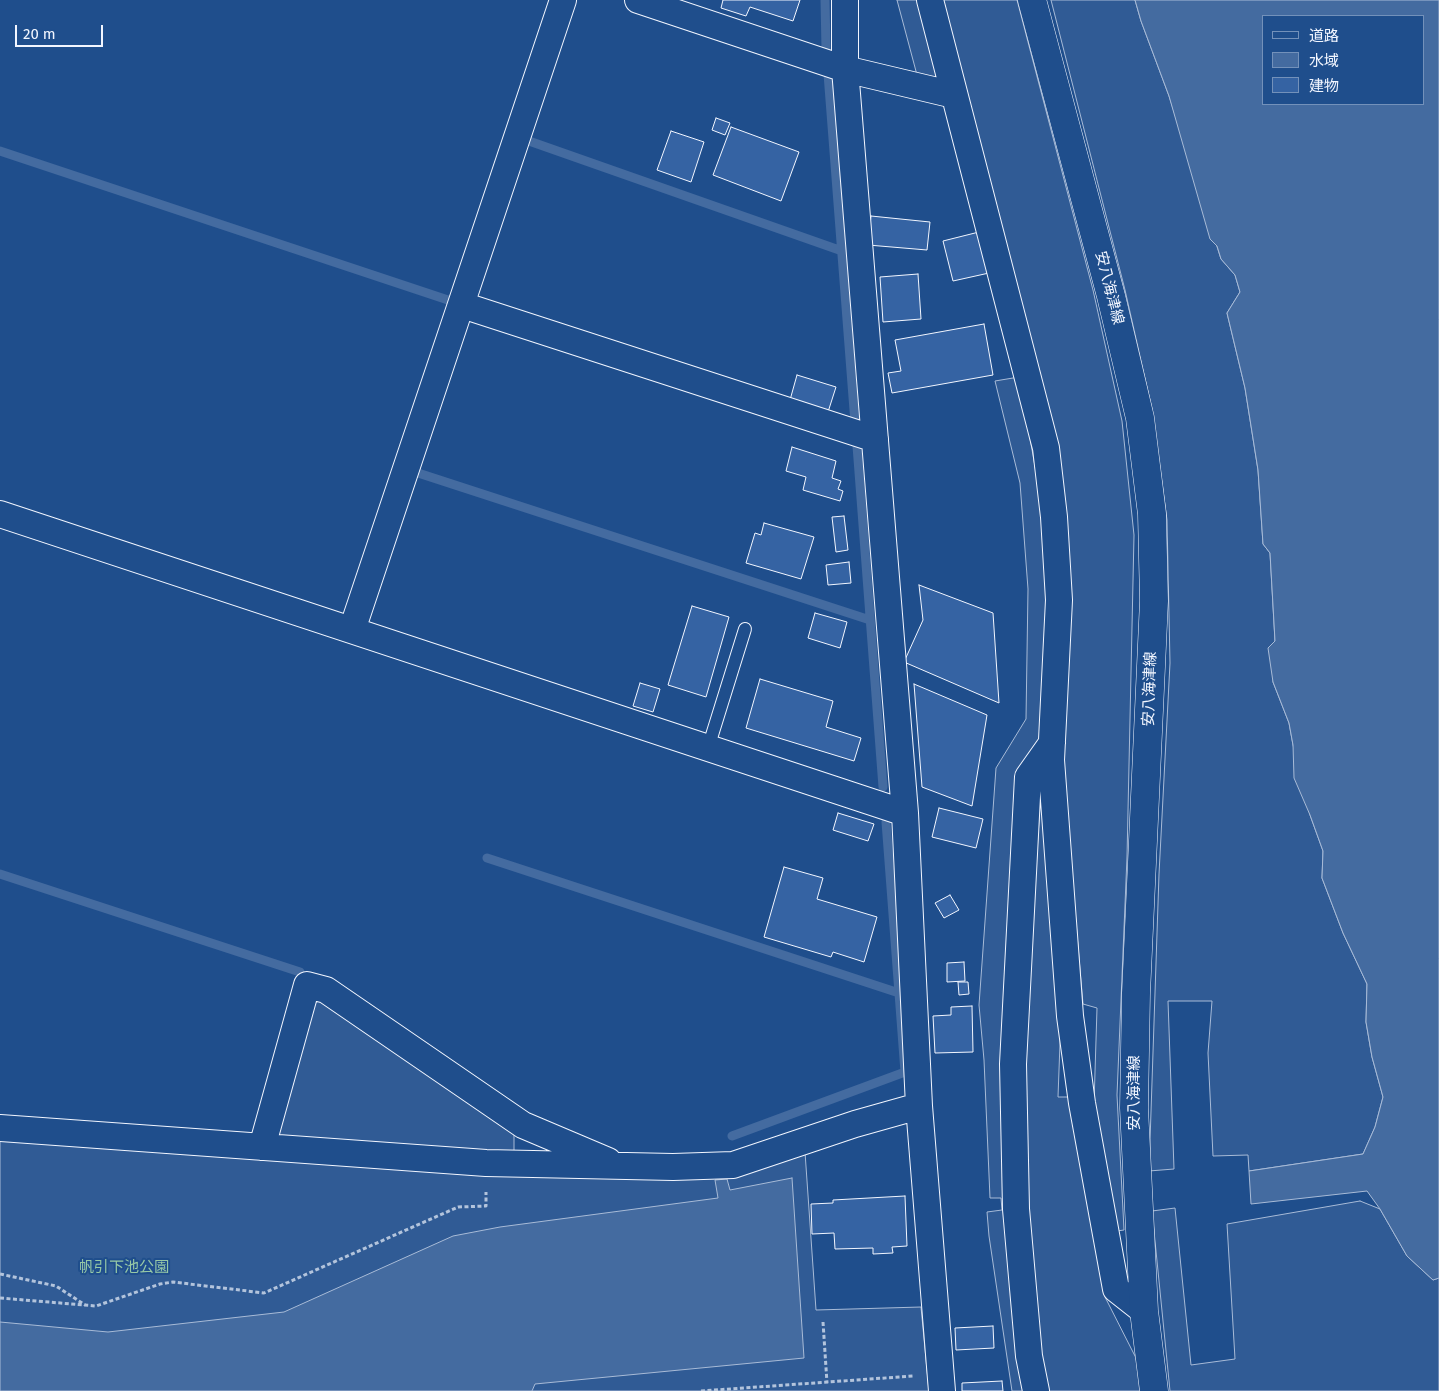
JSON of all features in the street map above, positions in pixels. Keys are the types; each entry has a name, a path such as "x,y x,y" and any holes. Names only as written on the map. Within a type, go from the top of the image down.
{"main road":[{"name":"安八海津線","path":"1032,0 1111,296 1140,418 1152,514 1154,601 1136,993 1134,1108 1144,1310 1154,1391"}],"street":[{"path":"352,630 563,0"},
{"path":"638,0 845,68 954,95"},
{"path":"845,0 845,68 905,813 919,1106 942,1383"},
{"path":"930,0 1046,448 1054,518 1059,600 1051,760 1070,1016 1082,1103 1116,1289 1144,1310"},
{"path":"462,305 875,439"},
{"path":"0,514 905,813"},
{"path":"1036,1391 1029,1356 1016,1209 1013,1064 1028,777 1052,743"},
{"path":"262,1147 307,984 326,990 523,1125 619,1166"},
{"path":"0,1128 486,1163 673,1167 733,1165 855,1124 919,1106"}],"lane":[{"path":"708,748 745,629"}],"path":[{"path":"0,1298 96,1306 160,1284 173,1282 264,1293 458,1207 486,1206 486,1163"},
{"path":"0,1274 56,1286 85,1305"},
{"path":"823,1322 827,1383"},
{"path":"701,1391 827,1383 942,1383"}],"shaded area":[{"path":"897,0 922,0 941,75 934,80 917,75"},
{"path":"941,0 1017,0 1093,290 1122,421 1134,535 1127,857 1117,1095 1124,1230 1117,1231 1094,1104 1097,1008 1083,1004 1075,911 1059,770 1066,605"},
{"path":"1051,0 1135,0 1169,96 1221,259 1235,275 1240,292 1227,313 1245,388 1258,470 1263,544 1270,553 1275,641 1273,682 1289,723 1310,815 1323,851 1322,878 1343,933 1367,984 1366,1022 1372,1057 1383,1097 1375,1127 1363,1154 1249,1171 1248,1155 1213,1156 1208,1053 1212,1001 1168,1001 1174,1169 1149,1171 1159,874 1170,663 1167,520 1152,409 1125,290"},
{"path":"1019,377 1043,511 1048,595 1043,733 1021,768 1029,1391 1012,1391 989,1236 987,1212 1002,1210 1001,1198 990,1198 984,1060 979,1005 996,768 1026,719 1028,589 1020,483 995,381"},
{"path":"1042,774 1062,989 1058,1097 1074,1097 1105,1297 1136,1358 1142,1391 1047,1391 1041,1358 1031,1255 1023,1071"},
{"path":"324,1000 514,1129 514,1155 281,1141 272,1129 312,1003"},
{"name":"帆引下池公園","path":"0,1136 503,1172 805,1152 816,1310 921,1307 929,1391 0,1391"},
{"path":"1360,1201 1380,1209 1407,1256 1433,1280 1439,1278 1439,1391 1170,1391 1152,1211 1175,1208 1191,1365 1235,1359 1227,1224"}],"water":[{"path":"1135,0 1439,0 1439,1278 1433,1280 1407,1256 1380,1209 1367,1191 1251,1204 1249,1171 1363,1154 1375,1127 1383,1097 1372,1057 1366,1022 1367,984 1343,933 1322,878 1323,851 1294,778 1293,745 1289,723 1273,682 1268,648 1275,641 1270,553 1263,544 1258,470 1245,388 1227,313 1240,292 1235,275 1221,259 1217,246 1210,239 1169,96"},
{"path":"792,1178 804,1358 535,1384 532,1391 0,1391 0,1322 108,1332 284,1312 453,1236 500,1227 718,1198 715,1180 727,1179 730,1190"}],"building":[{"path":"723,0 800,0 793,21 750,7 746,16 721,8"},
{"path":"716,118 730,123 725,135 712,130"},
{"path":"731,127 799,152 781,201 713,175"},
{"path":"671,131 704,142 691,182 657,170"},
{"path":"871,216 930,222 927,250 868,245"},
{"path":"979,232 989,273 953,281 943,241"},
{"path":"918,274 921,319 883,322 880,277"},
{"path":"984,324 993,375 892,393 888,373 901,371 895,340"},
{"path":"797,375 836,387 828,412 790,400"},
{"path":"792,447 836,461 832,478 841,481 838,489 843,491 840,501 803,490 806,477 786,471"},
{"path":"844,516 848,550 836,552 832,517"},
{"path":"764,523 814,537 801,579 746,563 755,533 761,535"},
{"path":"849,562 851,583 828,585 826,565"},
{"path":"919,585 993,613 999,703 904,662 923,620"},
{"path":"692,606 729,617 706,697 668,685"},
{"path":"815,613 847,622 840,648 808,638"},
{"path":"760,679 833,701 826,727 861,738 854,761 746,728"},
{"path":"640,683 660,689 653,712 633,706"},
{"path":"914,684 987,715 972,806 922,787"},
{"path":"939,808 983,819 976,848 932,837"},
{"path":"838,813 874,824 868,841 833,830"},
{"path":"784,867 823,878 817,899 877,917 864,962 833,952 831,957 764,937"},
{"path":"950,895 959,910 944,918 935,903"},
{"path":"964,962 965,981 947,982 947,963"},
{"path":"958,982 968,982 969,994 959,995"},
{"path":"972,1006 973,1052 935,1053 933,1016 951,1015 951,1007"},
{"path":"905,1196 907,1246 892,1247 893,1253 873,1254 873,1248 835,1249 834,1233 812,1234 811,1204 833,1203 833,1200"},
{"path":"993,1326 994,1348 956,1350 955,1328"},
{"path":"1002,1381 1003,1391 962,1391 962,1383"}],"waterway":[{"path":"825,0 826,49"},
{"path":"828,74 855,423"},
{"path":"529,141 842,251"},
{"path":"0,151 451,301"},
{"path":"857,446 883,787"},
{"path":"415,472 870,620"},
{"path":"732,1136 905,1072 886,822"},
{"path":"487,858 899,993"},
{"path":"0,874 300,972"}]}
